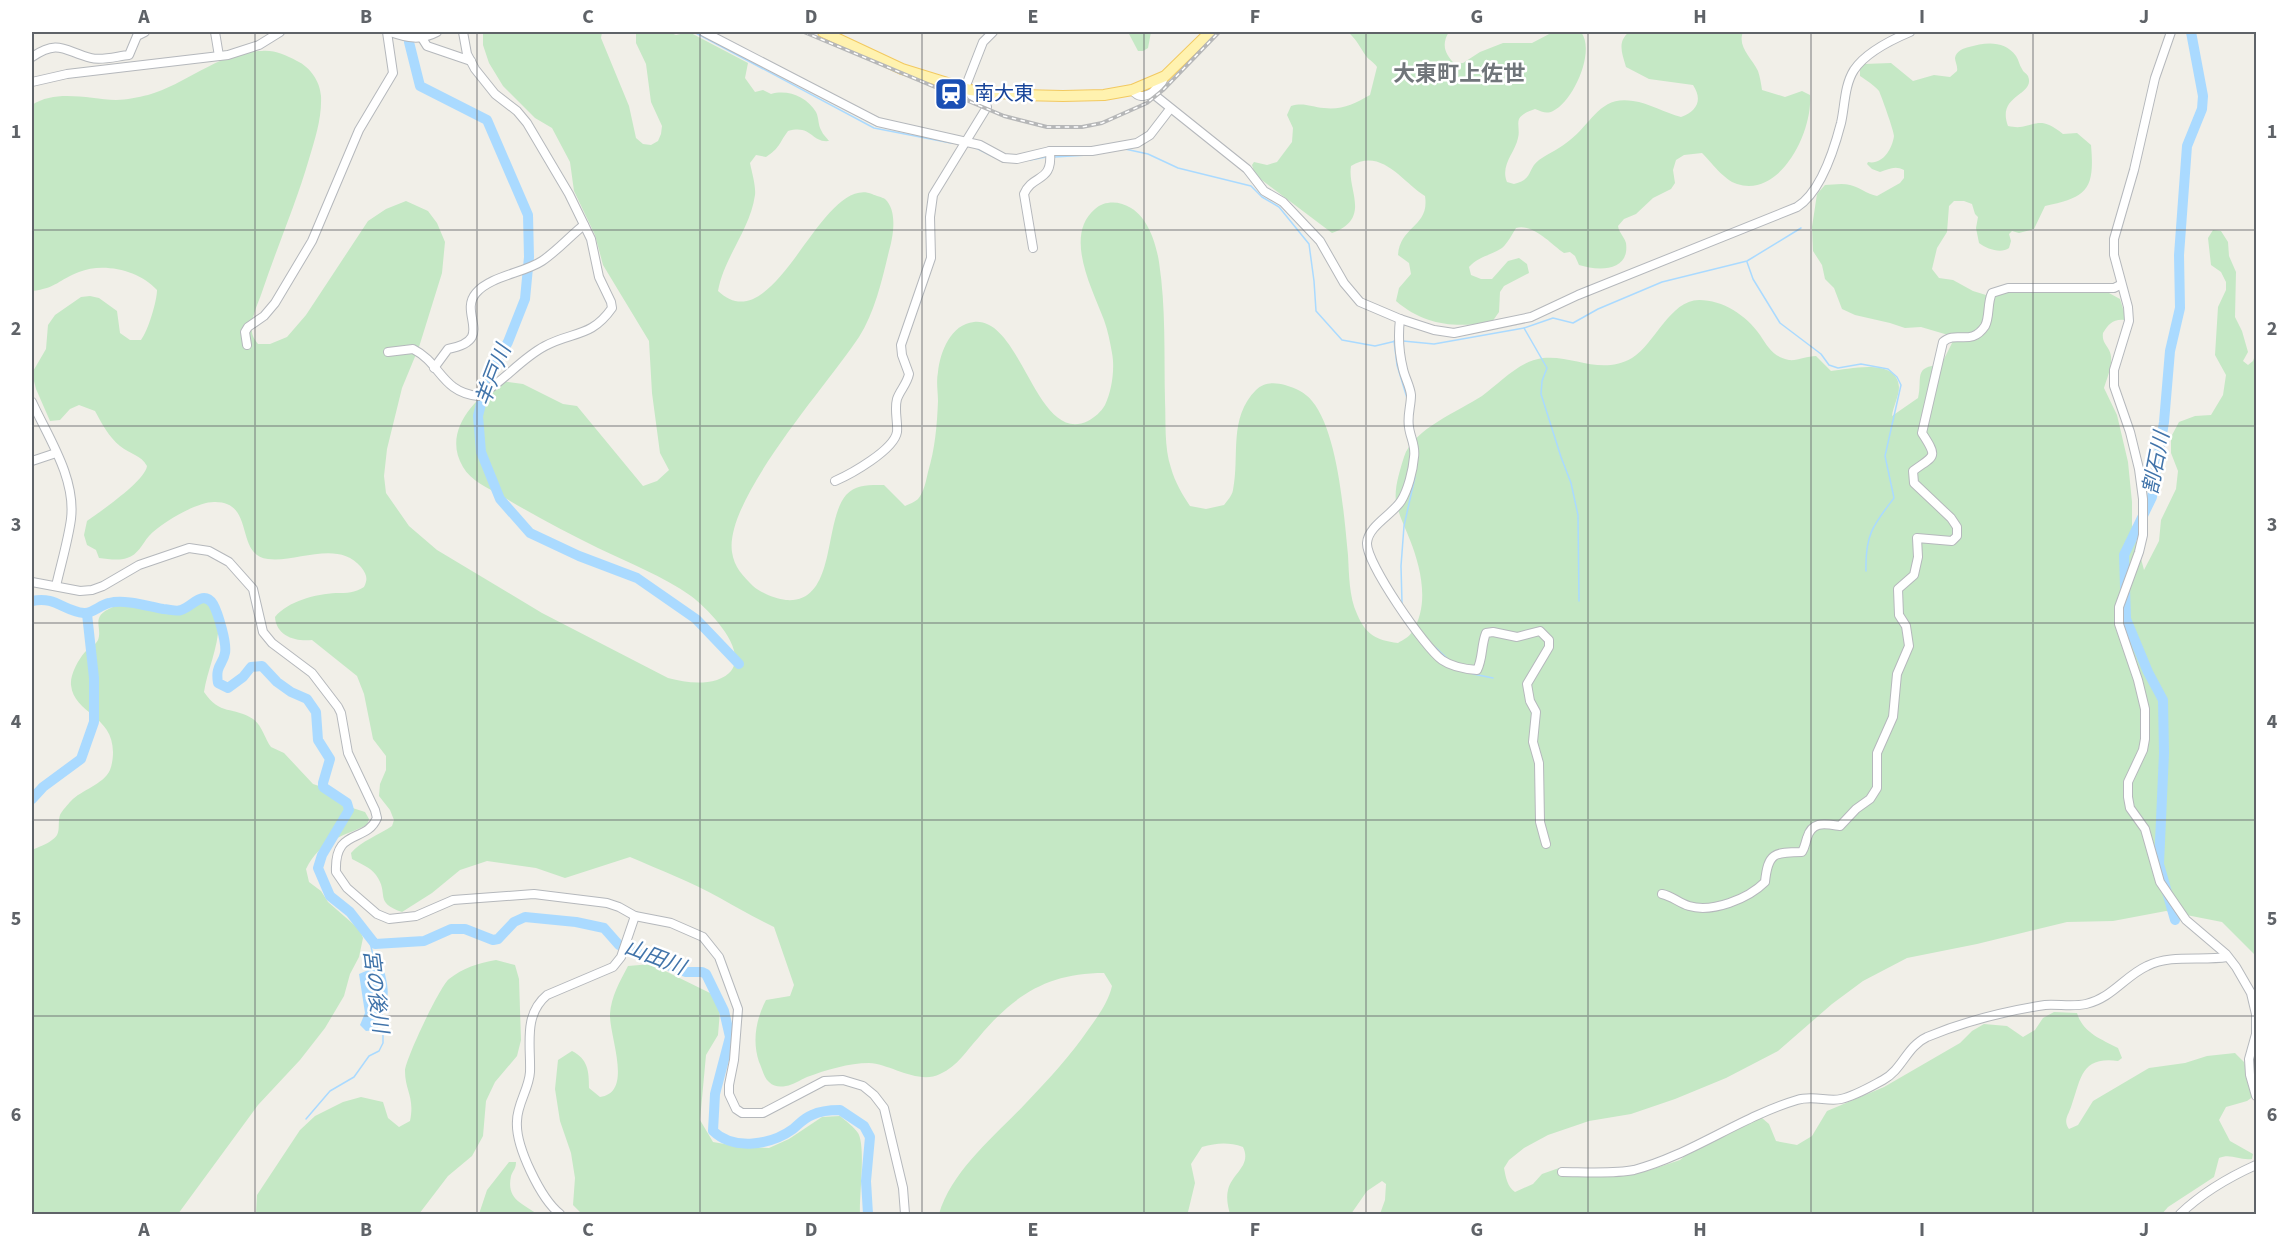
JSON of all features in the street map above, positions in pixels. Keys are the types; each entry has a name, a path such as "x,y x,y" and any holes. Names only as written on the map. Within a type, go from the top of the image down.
{"main road":[{"path":"823,32 902,69 967,89 1020,95 1063,96 1104,95 1132,90 1165,76 1210,32"}],"street":[{"path":"32,57 57,46 93,59 129,55 136,38 145,32"},
{"path":"214,32 219,56"},
{"path":"32,82 67,74 219,56 249,49 271,39 280,32"},
{"path":"247,345 244,332 264,316 275,303 312,242 359,130 393,73 389,32 410,38 422,38 437,32"},
{"path":"388,352 413,349 425,357 450,385 460,392 478,396 543,347 587,332 612,308 599,277 591,239 569,194 527,123 517,111 486,84 471,61 463,32"},
{"path":"705,32 878,122 965,144 980,145 1004,158 1017,159 1141,142 1155,130 1170,109"},
{"path":"835,481 849,475 895,439 896,402 909,374 901,345 930,262 930,218 933,195 987,106 971,95 967,89 983,42 993,32"},
{"path":"1152,93 1240,164 1264,191 1283,202 1320,241 1344,283 1360,302 1400,319 1434,330 1454,333 1531,317 1578,295 1806,202 1820,182 1840,124 1853,72 1866,57 1910,32"},
{"path":"2171,32 2155,78 2134,170 2115,239 2114,255 2120,285 2128,307 2129,321 2114,370 2114,386 2130,432 2139,469 2143,500 2143,535 2119,607 2119,624 2145,708 2145,739 2128,782 2128,796 2130,808 2145,829 2160,882 2186,920 2227,957 2245,981 2256,1014 2256,1034 2249,1059 2250,1075 2256,1096"},
{"path":"422,38 427,46 471,61"},
{"path":"1132,90 1136,95 1143,97 1152,93 1165,76"},
{"path":"1033,248 1024,194 1030,185 1046,174 1050,155"},
{"path":"434,368 448,349 462,346 471,339 473,332 472,300 481,288 541,262 584,225"},
{"path":"1662,894 1690,907 1722,905 1743,897 1765,882 1766,867 1774,855 1781,852 1802,852 1810,829 1817,824 1840,826 1856,809 1870,799 1877,788 1877,753 1893,717 1897,674 1909,646 1906,626 1899,615 1898,589 1914,575 1918,557 1917,538 1952,541 1957,536 1957,528 1951,518 1914,483 1912,477 1913,471 1930,462 1933,455 1932,447 1922,433 1943,342 1951,338 1974,337 1984,326 1992,293 1999,290 2008,288 2114,288 2120,285"},
{"path":"1400,319 1398,339 1402,368 1411,393 1408,417 1414,458 1401,502 1367,540 1368,549 1373,564 1407,619 1441,660 1462,669 1477,670 1481,663 1486,633 1493,632 1517,637 1540,631 1549,640 1549,647 1527,684 1530,702 1536,712 1533,742 1539,763 1540,822 1546,844"},
{"path":"32,402 56,453 70,490 69,530 56,586"},
{"path":"32,461 56,453"},
{"path":"32,582 80,591 98,589 139,565 189,548 209,550 229,562 253,589 263,632 278,647 312,673 341,713 348,753 377,818 371,828 350,838 341,846 336,872 347,888 376,914 389,919 412,917 448,901 546,894 607,903 635,916 671,923 695,932 709,942 719,957 738,1009 734,1060 729,1085 729,1094 736,1109 752,1114 763,1113 813,1086 833,1080 858,1084 874,1095 884,1108 903,1188 905,1215"},
{"path":"560,1215 543,1197 517,1131 517,1119 530,1074 531,1018 539,1001 547,995 606,971 618,962 635,916"},
{"path":"1562,1172 1633,1170 1663,1159 1766,1111 1797,1100 1842,1099 1868,1088 1897,1071 1913,1046 1929,1036 2019,1010 2047,1005 2084,1005 2111,993 2148,965 2173,960 2227,957"},
{"path":"2180,1215 2205,1192 2256,1165"}],"green space":[{"path":"483,32 602,32 601,38 629,106 636,138 643,144 651,145 658,141 662,126 651,102 646,64 636,43 636,32 668,32 676,35 689,32 748,63 745,78 755,92 763,90 771,94 790,94 808,102 817,114 819,126 829,141 818,139 802,130 788,131 771,154 766,157 756,155 750,163 755,191 752,208 718,291 739,302 759,296 778,279 834,208 853,195 872,194 885,199 892,210 892,239 877,296 865,327 781,442 744,503 734,529 732,552 735,562 742,575 756,589 786,600 802,598 814,589 821,576 839,507 850,491 864,486 884,485 905,506 918,499 922,493 934,446 938,410 937,376 941,356 953,333 966,324 974,322 991,326 1005,339 1042,399 1055,415 1070,424 1088,421 1100,412 1105,405 1111,386 1113,359 1105,324 1083,263 1081,234 1086,220 1095,209 1103,204 1117,203 1137,212 1147,224 1158,255 1164,314 1167,452 1179,488 1190,506 1206,509 1224,505 1231,496 1235,477 1238,425 1247,401 1256,390 1262,385 1274,383 1289,386 1303,393 1312,401 1321,415 1334,453 1342,497 1354,607 1368,632 1378,638 1398,643 1408,637 1418,621 1422,598 1417,562 1396,502 1399,473 1404,457 1409,447 1427,429 1482,396 1526,363 1543,358 1555,358 1598,365 1620,363 1632,358 1640,351 1680,307 1699,300 1717,303 1741,315 1771,351 1783,359 1792,360 1816,356 1831,371 1871,367 1882,368 1890,372 1896,378 1899,387 1892,416 1918,398 1922,371 1941,365 1955,337 1921,327 1905,328 1855,315 1842,309 1834,288 1825,279 1822,265 1813,251 1812,227 1817,194 1825,185 1844,184 1877,196 1900,183 1904,178 1904,170 1892,168 1880,172 1867,164 1882,159 1891,146 1894,136 1879,91 1860,76 1860,69 1864,64 1891,63 1913,81 1934,75 1950,77 1957,71 1955,58 1957,53 1963,49 1988,43 2006,47 2017,58 2022,70 2028,76 2029,83 2027,88 2007,107 2008,126 2024,127 2040,123 2054,127 2063,134 2077,133 2091,145 2092,160 2089,182 2079,195 2045,206 2034,229 2019,233 2012,231 2009,234 2011,241 2009,248 2002,251 1990,249 1979,243 1976,228 1978,217 1972,204 1954,201 1949,206 1947,232 1937,248 1932,269 1939,278 1953,280 1986,295 2011,290 2069,290 2109,293 2120,299 2125,315 2124,320 2112,323 2103,333 2103,340 2111,354 2110,369 2104,388 2117,415 2128,462 2132,525 2144,570 2159,541 2161,520 2176,489 2178,471 2171,453 2171,437 2179,422 2195,416 2211,415 2223,395 2226,375 2215,355 2218,307 2226,290 2226,282 2221,272 2211,265 2208,238 2213,230 2221,231 2228,242 2229,256 2236,272 2235,317 2248,352 2243,361 2248,365 2253,361 2256,352 2256,956 2222,922 2166,911 2113,921 2067,922 1907,958 1863,981 1832,1004 1778,1051 1726,1078 1675,1099 1631,1114 1589,1121 1548,1135 1524,1148 1509,1160 1504,1168 1505,1175 1515,1192 1533,1184 1542,1174 1559,1168 1615,1168 1632,1173 1647,1171 1680,1160 1711,1134 1748,1117 1762,1118 1769,1124 1776,1141 1797,1145 1812,1136 1827,1111 1884,1087 1960,1043 1972,1031 1984,1024 2007,1026 2023,1037 2035,1030 2043,1018 2054,1012 2077,1013 2088,1030 2118,1048 2122,1058 2118,1061 2096,1062 2084,1072 2067,1118 2066,1123 2069,1129 2078,1125 2093,1101 2149,1068 2185,1063 2207,1056 2235,1053 2244,1062 2254,1096 2247,1101 2226,1107 2219,1120 2230,1141 2253,1154 2252,1159 2228,1156 2219,1158 2214,1177 2168,1207 2162,1214 1380,1214 1385,1200 1386,1184 1382,1181 1367,1191 1351,1214 1230,1214 1228,1190 1243,1164 1245,1154 1243,1147 1222,1144 1202,1147 1191,1164 1195,1183 1188,1212 1184,1214 939,1214 945,1198 964,1168 1051,1077 1095,1020 1112,986 1104,973 1084,974 1049,982 1019,998 992,1022 957,1062 946,1071 932,1077 914,1076 877,1064 861,1063 830,1069 791,1085 775,1086 766,1078 759,1062 756,1046 758,1022 766,1000 790,996 794,985 774,927 687,881 630,857 565,878 536,868 487,861 460,870 432,893 402,912 388,905 376,875 352,859 351,853 392,826 394,820 390,810 379,796 380,784 386,770 386,756 373,739 364,694 357,676 312,640 294,639 283,633 276,624 275,617 287,607 303,599 351,592 364,587 366,577 361,567 352,559 341,554 316,554 279,559 268,559 258,555 251,548 241,519 235,510 227,504 214,502 198,505 170,520 154,531 134,554 127,558 117,560 99,558 96,550 87,545 84,535 87,521 139,480 147,466 142,459 116,442 95,411 79,405 70,409 60,420 50,421 36,389 32,373 46,349 48,325 55,315 81,297 99,298 117,311 120,333 130,340 141,340 152,316 157,290 141,277 131,273 99,268 79,272 52,286 32,291 32,105 51,97 62,96 116,100 148,95 218,62 247,52 276,52 306,67 314,75 320,90 319,120 314,144 298,192 254,314 252,331 255,340 258,344 270,344 287,337 306,315 368,221 386,209 406,201 428,211 437,223 445,242 442,273 419,347 402,388 387,449 384,476 386,493 409,526 437,550 542,613 668,678 692,682 717,680 730,672 735,662 734,651 720,625 691,596 646,570 562,530 480,484 466,472 457,454 456,441 464,418 481,397 501,381 523,384 563,404 577,406 643,486 657,481 669,470 660,453 652,393 649,341 603,265 595,235 574,191 570,162 552,128 535,118 503,86 489,63 483,45"},
{"path":"1128,32 1151,32 1148,48 1138,51"},
{"path":"1348,32 1449,32 1445,41 1446,52 1454,63 1463,63 1480,52 1503,43 1532,43 1553,32 1581,32 1585,40 1584,63 1568,98 1553,111 1544,112 1535,109 1519,119 1518,138 1505,170 1507,182 1514,184 1528,177 1535,163 1566,143 1597,112 1612,102 1622,100 1639,102 1681,117 1691,112 1698,100 1693,85 1649,79 1626,67 1622,44 1629,32 1743,32 1742,43 1758,71 1762,90 1785,97 1802,91 1810,95 1810,110 1800,143 1791,158 1767,181 1753,186 1732,182 1702,153 1684,155 1676,160 1673,170 1675,183 1671,189 1653,198 1636,214 1624,219 1618,226 1626,243 1626,253 1623,260 1611,267 1595,268 1579,265 1575,256 1570,252 1564,253 1535,231 1522,227 1516,228 1502,248 1469,267 1471,275 1481,279 1492,279 1508,261 1519,258 1527,264 1529,273 1504,286 1500,292 1499,312 1492,322 1466,325 1441,323 1418,316 1396,301 1399,288 1411,274 1409,263 1398,255 1400,245 1419,221 1425,206 1425,196 1400,176 1373,161 1362,161 1351,166 1355,212 1344,227 1332,233 1255,175 1252,165 1254,162 1267,165 1277,162 1292,142 1293,128 1287,115 1291,106 1337,108 1353,104 1370,95 1377,67"},
{"path":"204,599 213,602 218,624 216,647 204,692 210,700 221,708 253,719 259,725 271,747 284,753 313,784 325,788 340,804 365,812 369,819 367,825 325,846 306,869 309,882 360,930 363,938 359,957 350,974 344,996 325,1028 300,1060 258,1105 178,1214 32,1214 32,850 55,838 62,812 75,797 107,775 113,757 107,730 74,695 71,685 72,677 82,655 98,640 99,618 106,611 120,605 128,605 172,613"},
{"path":"496,960 515,965 519,979 521,1040 517,1056 495,1082 486,1101 483,1136 472,1156 448,1176 419,1214 256,1214 257,1195 300,1130 315,1116 343,1102 361,1097 383,1102 388,1118 399,1127 410,1121 411,1100 405,1071 431,1008 449,979 477,964"},
{"path":"651,964 710,993 720,1011 718,1035 706,1055 700,1120 713,1142 742,1147 769,1148 789,1139 822,1117 840,1116 858,1133 862,1149 860,1214 582,1214 573,1205 575,1178 571,1153 560,1121 555,1089 558,1060 572,1051 577,1054 586,1066 589,1088 600,1097 610,1093 616,1085 618,1075 610,1014 614,995 628,966"},
{"path":"509,1162 516,1162 510,1184 513,1196 537,1214 479,1214 487,1190"}],"water":[{"path":"382,964 388,991 386,1005 377,1030 366,1031 360,1025 365,1013 359,974"}],"waterway":[{"path":"694,32 874,128 951,143"},
{"name":"割石川","path":"2175,920 2159,864 2164,753 2163,700 2148,672 2126,619 2124,555 2152,497 2164,422 2170,351 2180,308 2179,255 2187,146 2202,109 2203,96 2191,32"},
{"name":"羊戸川","path":"409,42 420,86 487,120 528,215 529,257 525,299 508,342 487,380 478,416 481,452 500,499 530,533 579,556 637,578 696,619 739,664"},
{"path":"976,148 996,158"},
{"path":"1125,149 1148,154 1178,168 1251,186 1262,197 1279,207 1309,244 1316,311 1342,340 1375,346 1396,341"},
{"path":"1054,157 1088,155"},
{"path":"1030,160 1046,157"},
{"path":"1403,341 1434,344 1524,328 1553,318 1573,323 1598,309 1662,282 1747,261 1801,228"},
{"path":"1747,262 1753,279 1780,323 1821,354 1829,365 1838,368 1861,364 1888,369 1897,377 1901,385 1885,456 1894,498 1872,531 1867,548 1866,571"},
{"path":"1524,328 1547,368 1542,381 1541,394 1571,483 1578,515 1579,601"},
{"path":"1394,341 1397,365 1407,398"},
{"path":"1402,603 1401,566 1404,526 1415,477"},
{"name":"山田川","path":"32,601 47,600 70,610 84,613 115,602 129,602 177,611 197,600 205,598 209,600 217,614 225,642 224,657 218,669 218,683 228,688 243,677 251,667 262,666 277,682 307,699 316,712 318,740 330,759 323,787 347,803 349,810 322,855 318,868 330,896 350,912 375,944 424,941 451,929 465,929 493,940 498,939 514,922 525,917 576,922 604,928 619,945 630,950 686,972 706,974 724,1011 730,1037 715,1094 713,1131 731,1141 753,1144 774,1139 815,1114 840,1110 864,1126 870,1137 866,1181 868,1214"},
{"path":"32,799 43,787 81,759 94,722 94,678 87,614"},
{"path":"1435,647 1449,660"},
{"path":"1473,674 1493,678"},
{"name":"宮の後川","path":"369,938 376,968"},
{"name":"宮の後川","path":"306,1119 330,1091 354,1077 369,1056 379,1051 383,1043 383,1025 379,1021"}],"railway":[{"path":"804,32 1004,116 1047,127 1082,127 1102,123 1147,103 1163,90 1219,32"}],"place":[{"name":"南大東","path":"951,94"}],"district":[{"name":"大東町上佐世","path":"1459,74"}]}
